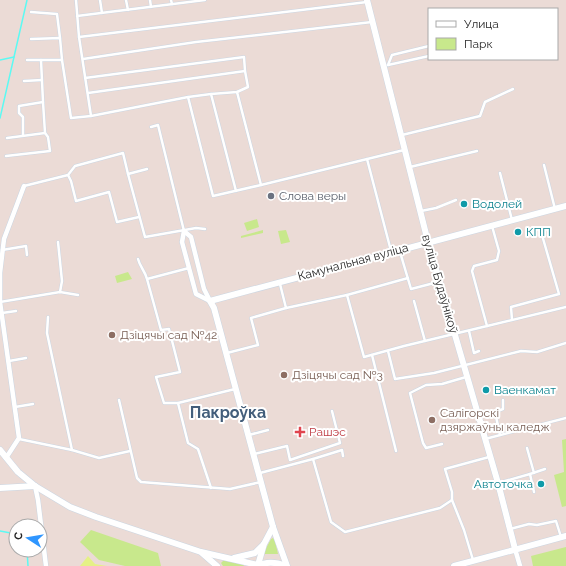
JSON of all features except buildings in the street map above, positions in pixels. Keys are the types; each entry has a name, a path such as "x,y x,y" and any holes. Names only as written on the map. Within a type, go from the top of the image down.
{"street":[{"name":"вуліца Будаўнікоў","path":"367,1 386,65 401,135 428,242 489,457 498,483 520,566"},
{"path":"6,458 19,438 0,302 2,250 4,239 24,186"},
{"name":"Камунальная вуліца","path":"210,301 279,281 566,206"},
{"path":"184,231 182,242 196,294 210,301"},
{"path":"184,231 191,237 204,289 214,308 273,527 287,566"},
{"path":"0,450 18,472 35,486 70,507 201,552 233,558 257,565 268,562 287,566"},
{"path":"0,488 35,486"},
{"path":"35,486 46,566"},
{"path":"257,565 264,544 273,527"},
{"path":"454,566 564,536"},
{"path":"233,558 255,553 264,544"},
{"path":"201,552 217,566"}],"lane":[{"path":"76,0 79,37 91,116"},
{"path":"100,0 102,13"},
{"path":"126,0 128,10"},
{"path":"150,0 151,7"},
{"path":"171,0 172,4"},
{"path":"77,16 205,0"},
{"path":"79,37 367,1"},
{"path":"31,12 57,14 71,118 91,116 188,97 237,92 248,87 244,57 85,78"},
{"path":"82,59 196,42 372,22"},
{"path":"31,39 60,38"},
{"path":"386,65 392,55 428,46"},
{"path":"386,65 428,56"},
{"path":"27,60 62,60"},
{"path":"6,156 50,151 48,137 45,133 41,60"},
{"path":"88,93 245,71"},
{"path":"24,81 42,80"},
{"path":"401,135 480,116 485,102 513,89"},
{"path":"237,92 261,185"},
{"path":"211,94 236,191"},
{"path":"188,97 213,196 405,149"},
{"path":"23,135 24,117 19,113 19,106 43,102"},
{"path":"151,127 158,125 184,231"},
{"path":"7,138 45,133"},
{"path":"409,167 477,151"},
{"path":"24,186 68,176 75,166 123,153 145,237 196,228 205,230"},
{"path":"367,159 392,251"},
{"path":"544,165 555,209"},
{"path":"128,174 147,169"},
{"path":"500,173 512,220"},
{"path":"68,176 71,181 76,201 109,192 117,222 139,217"},
{"path":"421,211 436,208 456,200"},
{"path":"487,326 472,271 474,266 497,260 499,251 492,226"},
{"path":"512,320 511,308 559,294 542,235"},
{"path":"58,242 62,281 60,292"},
{"path":"2,250 26,246 28,256"},
{"path":"399,249 411,289 440,282"},
{"path":"138,259 140,267 145,271 148,279 161,330 169,329 180,372 156,377 164,403 178,403 236,389"},
{"path":"148,279 189,268"},
{"path":"227,353 258,345 251,318 286,308 347,296 408,278"},
{"path":"279,281 286,308"},
{"path":"0,302 60,292 78,295"},
{"path":"347,296 364,357 566,307"},
{"path":"414,301 425,341"},
{"path":"2,313 16,311"},
{"path":"48,317 47,333 72,450"},
{"path":"469,331 474,353 479,351"},
{"path":"388,351 395,379 434,374 521,351 537,352 566,344"},
{"path":"372,355 396,451"},
{"path":"8,361 26,358"},
{"path":"442,444 426,448 423,443 410,393 426,385 442,384 466,377"},
{"path":"119,400 137,478 142,482 230,489 261,482"},
{"path":"500,435 495,412 503,409 503,400"},
{"path":"178,403 188,443 198,449 210,488"},
{"path":"14,407 33,404"},
{"path":"254,454 287,446 290,460 340,443 332,411"},
{"path":"485,439 566,418"},
{"path":"249,435 268,430"},
{"path":"19,438 72,450 99,458 130,451"},
{"path":"527,448 534,473"},
{"path":"259,474 342,450 343,456"},
{"path":"473,561 464,530 452,500 452,492 446,469 489,457"},
{"path":"313,459 331,522 345,532 440,508 452,500"},
{"path":"498,483 545,470"},
{"path":"530,474 534,492"},
{"path":"510,529 528,524 537,525 556,521 564,536"}],"green space":[{"path":"257,219 259,227 247,231 244,223"},
{"path":"263,230 263,233 241,238 241,236"},
{"path":"286,230 290,242 281,244 278,231"},
{"path":"128,272 132,279 117,283 115,276"},
{"path":"566,439 566,506 562,507 554,475 564,472 562,440"},
{"path":"91,530 158,553 161,566 125,566 99,560 80,542"},
{"path":"273,538 278,554 263,554 271,539"},
{"path":"566,547 566,566 533,566 531,556"},
{"path":"88,556 95,564 107,566 80,566"},
{"path":"224,560 243,564 244,566 223,566 221,563"}],"waterway":[{"path":"0,118 27,0"},
{"path":"0,60 14,57"},
{"path":"0,531 8,532"},
{"path":"28,558 28,566"}],"place":[{"name":"Слова веры","path":"271,196"},
{"name":"Водолей","path":"464,204"},
{"name":"КПП","path":"518,232"},
{"name":"Дзіцячы сад №42","path":"112,335"},
{"name":"Дзіцячы сад №3","path":"284,375"},
{"name":"Ваенкамат","path":"486,390"},
{"name":"Салігорскі дзяржаўны каледж","path":"432,420"},
{"name":"Рашэс","path":"300,432"},
{"name":"Автоточка","path":"541,484"}],"district":[{"name":"Пакроўка","path":"228,412"}]}
